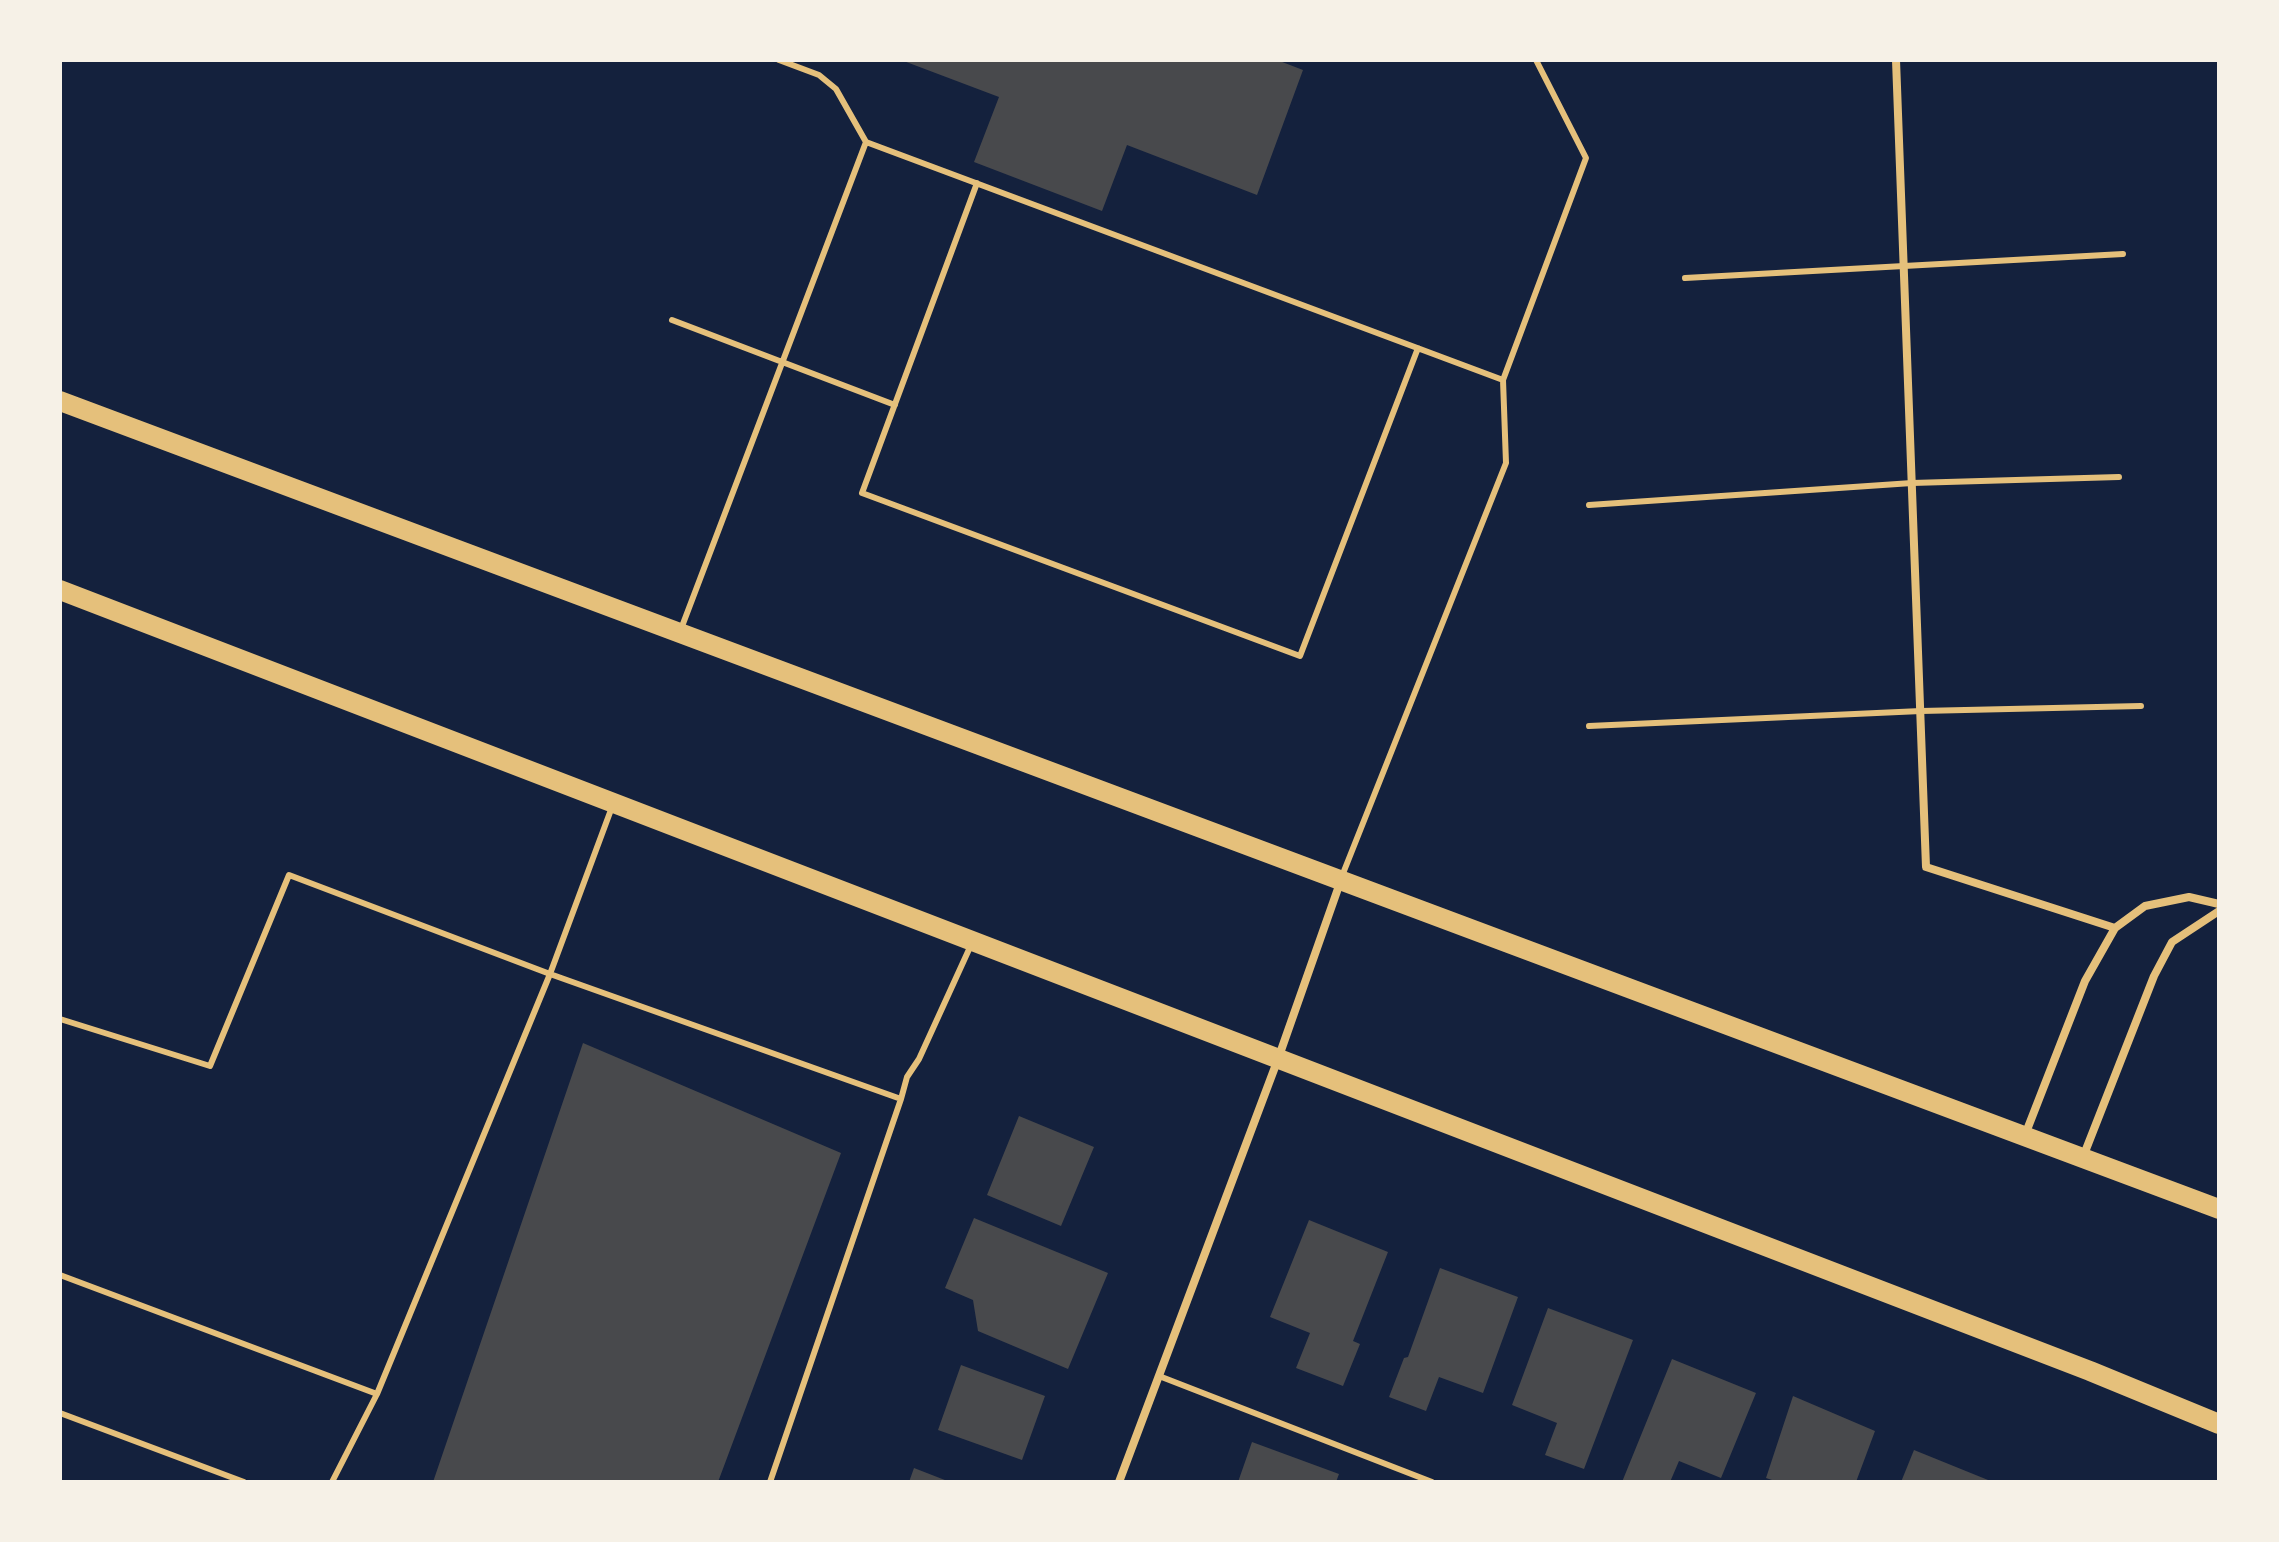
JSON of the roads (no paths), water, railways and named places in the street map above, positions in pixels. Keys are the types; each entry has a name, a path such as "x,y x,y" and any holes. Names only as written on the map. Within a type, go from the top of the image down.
{"main road":[{"path":"60,401 2219,1209"},
{"path":"60,590 2090,1371 2219,1424"}],"street":[{"path":"1896,60 1926,867 2115,928"},
{"path":"1119,1482 1278,1059 1341,879"},
{"path":"2024,1136 2085,981 2115,928 2145,906 2189,897 2219,904"},
{"path":"2083,1158 2154,976 2172,942 2219,911"}],"lane":[{"path":"779,60 819,75 836,89 866,142 1503,380"},
{"path":"1341,879 1506,463 1503,380 1586,158 1536,60"},
{"path":"680,633 866,142"},
{"path":"977,183 862,493 1300,656 1418,348"},
{"path":"1685,278 2123,254"},
{"path":"672,320 895,405"},
{"path":"1589,505 1912,483 2119,477"},
{"path":"1589,726 1921,711 2141,706"},
{"path":"332,1482 377,1394 550,974 613,803"},
{"path":"60,1019 210,1066 289,875 550,974 901,1099"},
{"path":"770,1482 907,1077 919,1059 973,942"},
{"path":"60,1275 377,1394"},
{"path":"1159,1376 1432,1482"},
{"path":"60,1413 244,1482"}]}
